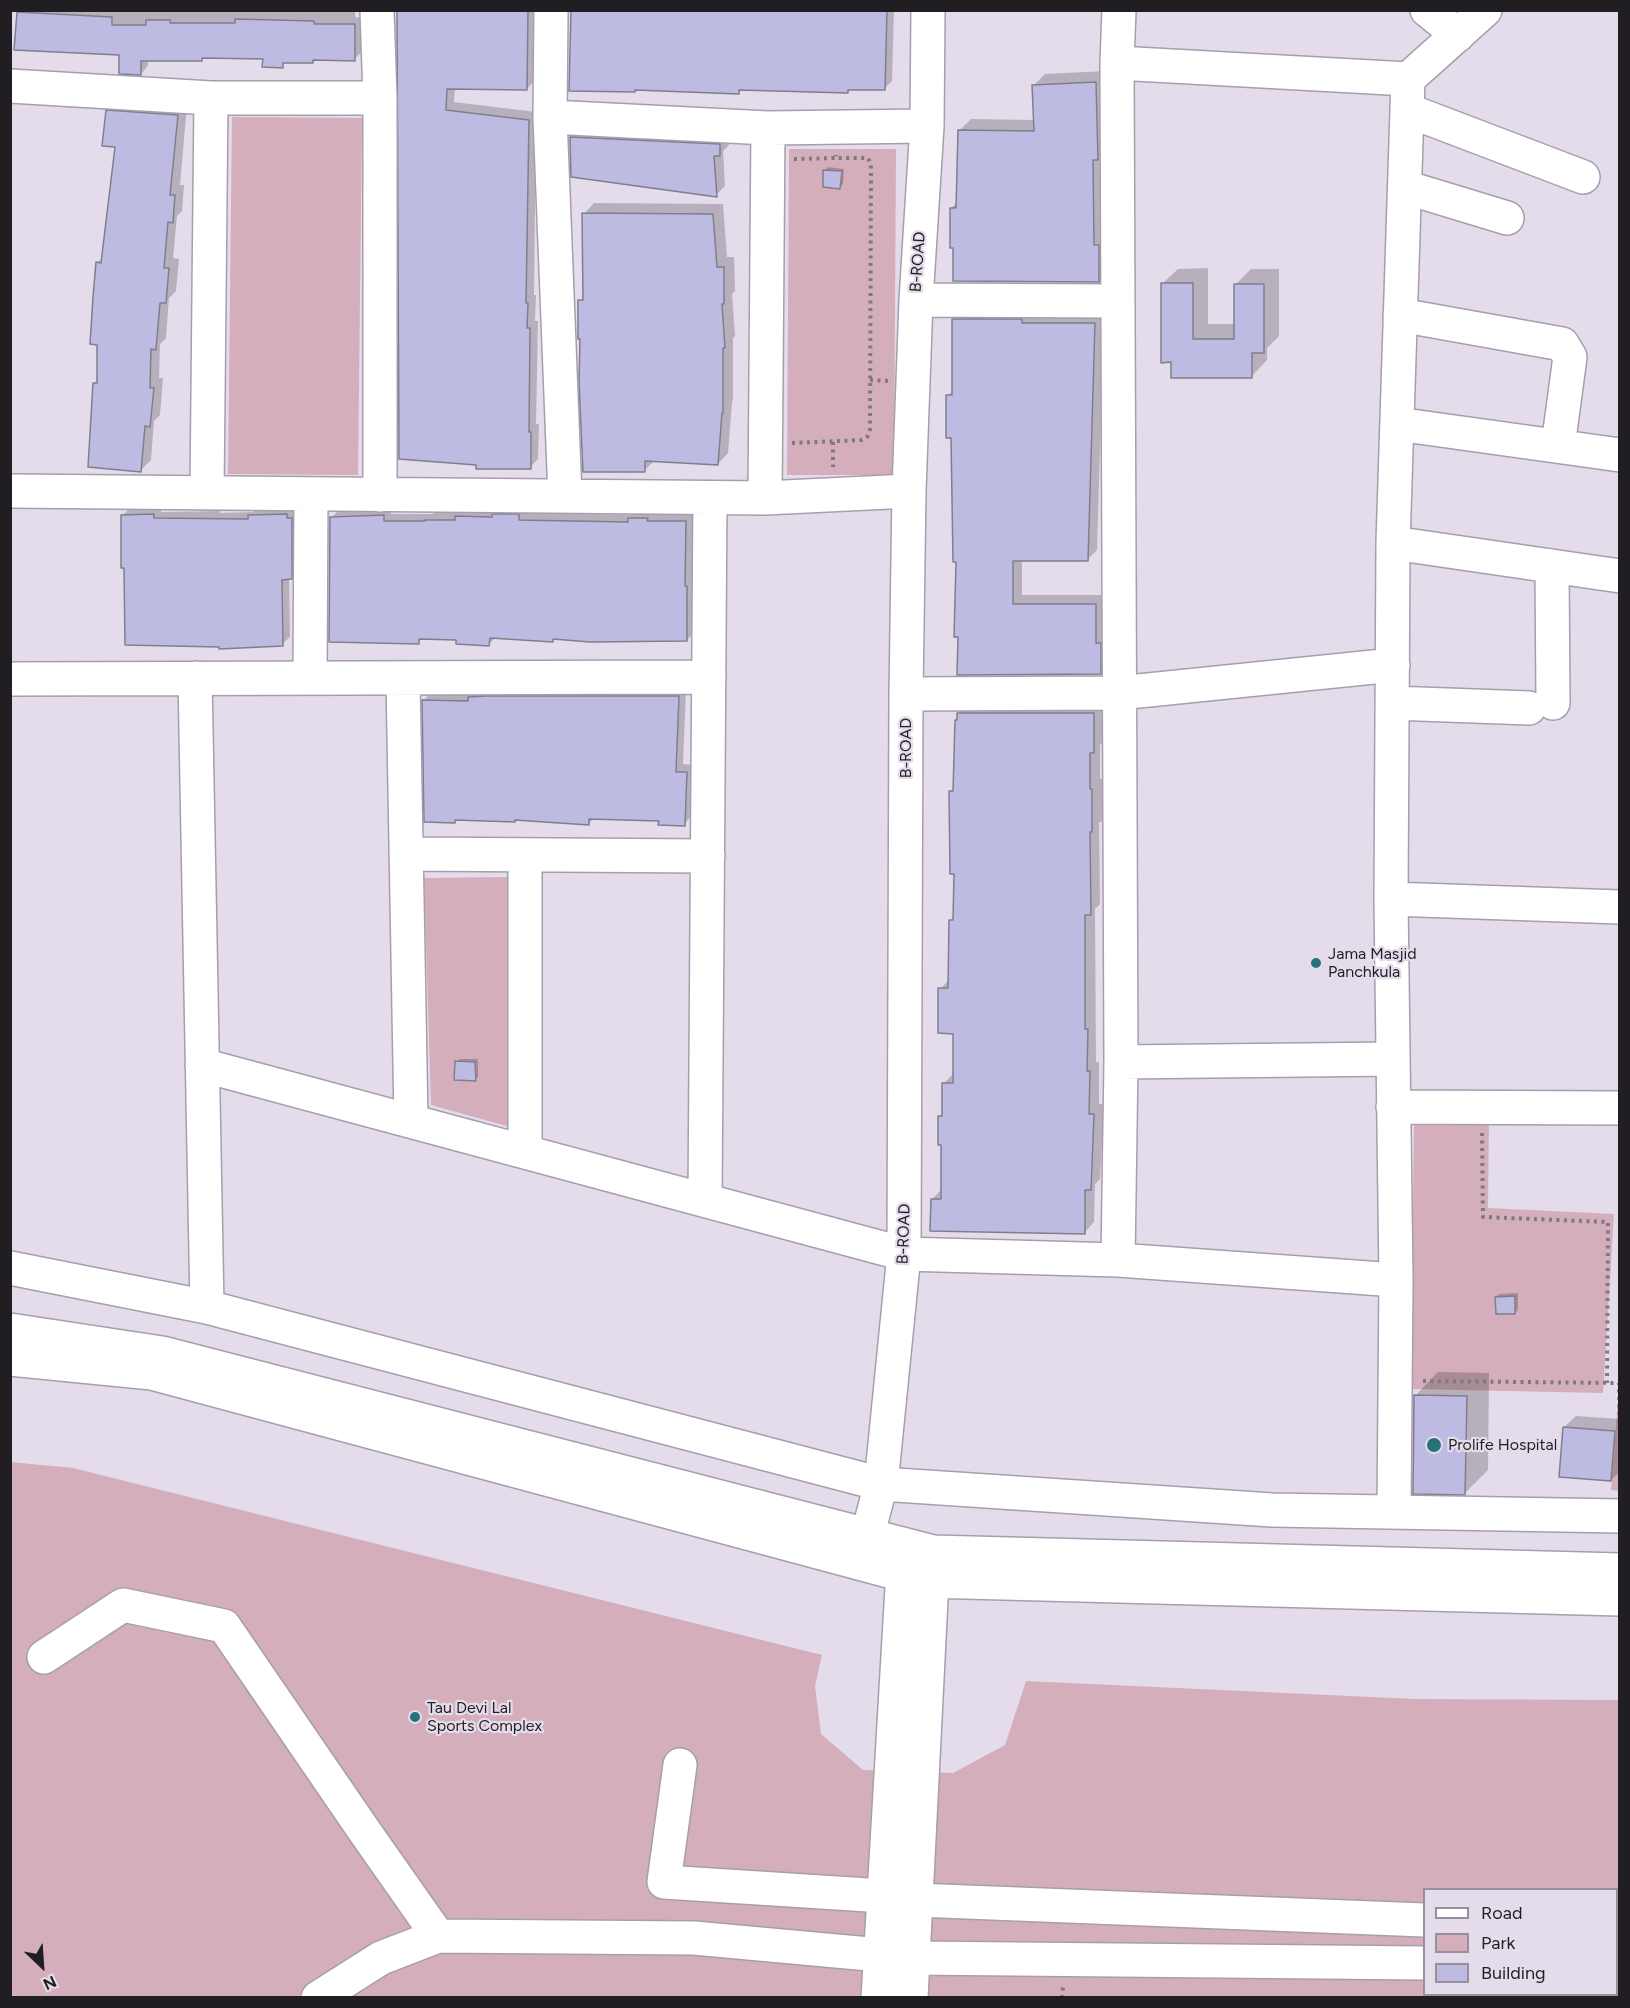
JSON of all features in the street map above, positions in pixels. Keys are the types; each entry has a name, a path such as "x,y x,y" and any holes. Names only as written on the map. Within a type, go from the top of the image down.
{"street":[{"path":"377,10 381,98 380,495"},
{"path":"551,10 550,117 565,496"},
{"name":"B-ROAD","path":"864,1549 881,1484 904,1254 909,491 915,300 927,126 927,10"},
{"path":"1118,1260 1121,1062 1117,63 1119,10"},
{"path":"1427,10 1458,35"},
{"path":"1394,1511 1396,1280 1391,898 1393,543 1407,95 1458,35 1485,10"},
{"path":"1117,63 1407,95 1583,177"},
{"path":"10,86 211,98 381,98"},
{"path":"207,493 211,98"},
{"path":"550,117 768,128 837,142 927,126"},
{"path":"765,498 768,128"},
{"path":"1405,187 1507,218"},
{"path":"915,300 1118,301"},
{"path":"1401,315 1562,344 1570,357 1558,446"},
{"path":"1397,424 1620,455"},
{"path":"10,491 710,498 765,498 909,491"},
{"path":"309,678 311,494"},
{"path":"705,1200 710,498"},
{"path":"1393,543 1620,576"},
{"path":"1392,703 1541,705 1552,566"},
{"path":"906,694 1119,693 1392,665"},
{"path":"10,679 709,677"},
{"path":"195,678 207,1307"},
{"path":"403,679 411,1120"},
{"path":"406,854 708,856"},
{"path":"525,855 525,1151"},
{"path":"1391,898 1620,907"},
{"path":"1121,1062 1393,1059"},
{"path":"202,1065 904,1254 1118,1260 1396,1280"},
{"path":"1393,1107 1620,1108"},
{"path":"10,1268 207,1307 881,1484 1272,1509 1620,1516"},
{"path":"10,1330 162,1353 864,1549"},
{"path":"10,1359 152,1373 918,1563 1620,1599"},
{"path":"918,1563 1620,1570"},
{"path":"911,1998 913,1958 900,1898 918,1563"},
{"path":"44,1657 123,1605 224,1626 364,1832 438,1936"},
{"path":"680,1765 664,1882 900,1898 1423,1920"},
{"path":"878,1998 881,1955 900,1898"},
{"path":"318,1998 381,1958 438,1936 694,1938 913,1958 1423,1963"}],"path":[{"path":"792,432 792,443 862,440 868,436 870,429 871,165 868,159 837,142 794,159 794,168"},
{"path":"1482,1123 1483,1217 1608,1222 1607,1383"},
{"path":"1423,1370 1423,1382 1619,1383 1620,1481"}],"green space":[{"path":"232,117 362,118 358,475 228,474"},
{"path":"789,149 896,149 894,475 787,475"},
{"path":"512,877 510,1127 431,1105 424,878"},
{"path":"1489,1116 1488,1208 1614,1214 1603,1393 1411,1389 1414,1119"},
{"path":"1619,1386 1620,1491 1611,1490"},
{"name":"Tau Devi Lal Sports Complex","path":"10,1462 73,1468 822,1655 815,1686 821,1734 863,1770 953,1773 1005,1745 1026,1681 1415,1699 1619,1700 1619,1997 11,1997"}],"building":[{"path":"397,10 528,10 527,90 447,89 446,110 529,120 526,303 528,303 527,328 530,328 531,469 476,469 476,465 399,459"},
{"path":"571,10 887,10 885,90 848,90 848,93 739,90 739,94 635,90 635,92 569,91"},
{"path":"17,12 112,17 112,25 146,25 146,20 170,20 170,23 235,23 235,19 355,24 355,61 313,60 313,63 283,63 283,68 262,67 263,59 202,58 202,61 141,61 141,75 119,74 119,55 14,50"},
{"path":"1096,82 1098,160 1093,160 1094,245 1099,245 1099,282 953,281 950,208 956,208 958,130 1034,131 1032,85"},
{"path":"106,110 178,115 170,195 175,195 173,223 168,222 164,268 169,268 166,303 160,303 156,350 151,349 150,388 154,388 150,427 145,426 141,472 88,467 93,383 97,383 97,345 90,344 93,297 96,262 101,263 115,147 102,146"},
{"path":"570,137 720,144 720,156 714,156 717,197 571,177"},
{"path":"823,170 842,171 840,189 823,187"},
{"path":"582,213 713,214 717,267 724,267 724,304 722,304 725,348 723,348 723,413 718,465 645,461 645,472 583,472 579,382 580,339 578,339 578,300 583,300"},
{"path":"1161,283 1193,283 1193,339 1234,339 1234,284 1264,284 1264,353 1252,353 1252,378 1171,378 1171,362 1161,363"},
{"path":"952,319 1022,319 1022,323 1095,323 1088,561 1013,561 1013,604 1096,604 1096,643 1101,643 1101,674 957,675 958,637 954,637 956,562 953,562 951,438 946,438 946,395 952,395"},
{"path":"154,514 154,518 248,519 248,515 287,514 287,518 292,518 292,579 282,580 283,646 219,649 219,647 125,645 121,515"},
{"path":"492,514 519,514 519,520 628,522 628,518 648,518 647,521 686,521 687,641 590,642 553,639 553,642 490,638 489,646 456,644 456,640 419,639 419,644 329,642 330,517 384,515 384,521 425,521 455,520 455,516 492,517"},
{"path":"679,696 676,772 687,772 685,826 658,825 659,821 589,819 589,825 515,820 515,822 455,820 455,823 424,822 422,700 468,701 468,697"},
{"path":"957,713 1094,713 1094,753 1090,753 1091,915 1085,915 1085,1029 1088,1029 1087,1071 1090,1071 1089,1114 1094,1114 1091,1190 1085,1190 1085,1234 930,1231 931,1199 941,1199 941,1145 938,1145 938,1116 942,1116 942,1083 953,1083 953,1034 938,1033 938,988 948,988 949,920 953,920 954,874 950,874 949,791 953,791"},
{"path":"455,1061 475,1062 476,1081 454,1080"},
{"path":"1515,1296 1515,1314 1496,1314 1495,1297"},
{"name":"Prolife Hospital","path":"1414,1395 1467,1396 1465,1495 1413,1494"},
{"path":"1563,1427 1615,1431 1611,1481 1559,1477"}],"place":[{"name":"Jama Masjid Panchkula","path":"1316,963"},
{"name":"Prolife Hospital","path":"1434,1445"},
{"name":"Tau Devi Lal Sports Complex","path":"415,1717"}]}
